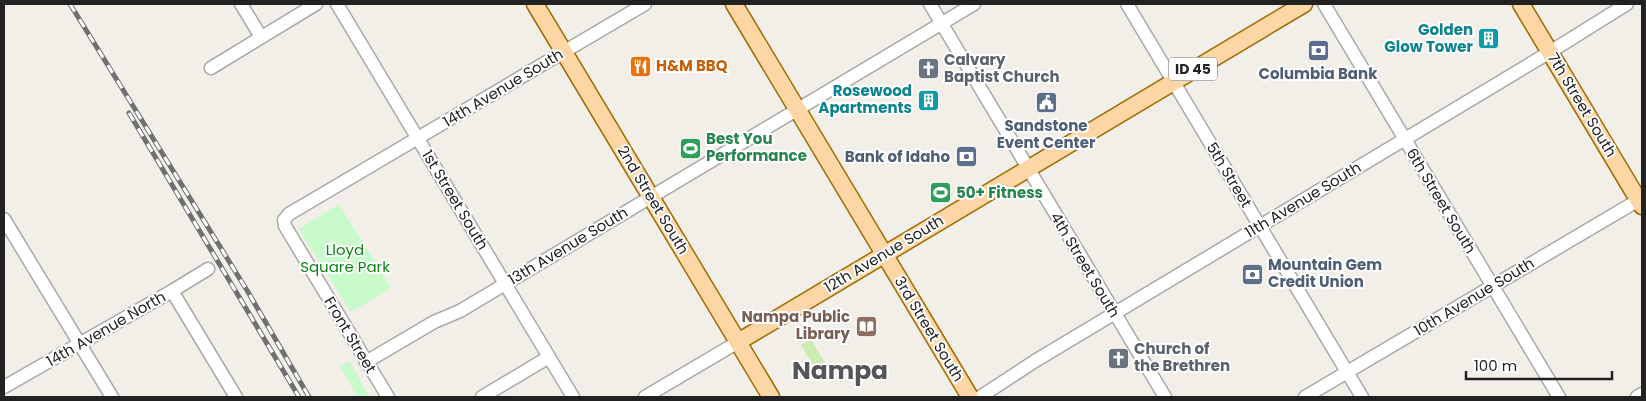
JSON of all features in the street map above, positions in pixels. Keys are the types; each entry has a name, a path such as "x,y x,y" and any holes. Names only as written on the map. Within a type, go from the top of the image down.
{"main road":[{"name":"2nd Street South","path":"535,4 771,397"},
{"name":"3rd Street South","path":"734,4 970,397"},
{"name":"12th Avenue South","path":"738,342 1172,81 1304,4"},
{"name":"7th Street South","path":"1521,4 1641,201"}],"street":[{"path":"241,4 261,37"},
{"path":"211,68 316,4"},
{"name":"1st Street South","path":"337,4 573,397"},
{"name":"14th Avenue South","path":"284,220 289,214 645,4"},
{"name":"4th Street South","path":"930,4 1165,397"},
{"name":"13th Avenue South","path":"366,362 434,322 460,311 974,4"},
{"name":"5th Street","path":"1127,4 1362,397"},
{"name":"6th Street South","path":"1324,4 1559,397"},
{"name":"11th Avenue South","path":"980,397 1034,361 1627,4"},
{"name":"10th Avenue South","path":"1305,397 1492,286 1641,201"},
{"path":"4,219 112,397"},
{"name":"Front Street","path":"284,220 285,226 388,397"},
{"name":"14th Avenue North","path":"4,387 208,269"},
{"path":"172,291 236,397"},
{"name":"12th Avenue South","path":"645,397 738,342"},
{"path":"482,397 549,357"},
{"path":"1637,397 1642,394"}],"green space":[{"name":"Lloyd Square Park","path":"339,204 391,288 351,312 299,229"},
{"path":"811,339 825,363 815,369 801,345"},
{"path":"349,361 370,397 357,397 340,366"}],"railway":[{"path":"70,4 248,292 309,397"},
{"path":"129,113 299,397"}],"place":[{"name":"Golden Glow Tower","path":"1489,39"},
{"name":"Columbia Bank","path":"1318,51"},
{"name":"H&M BBQ","path":"640,66"},
{"name":"Calvary Baptist Church","path":"928,69"},
{"name":"Rosewood Apartments","path":"928,100"},
{"name":"Sandstone Event Center","path":"1046,103"},
{"name":"Best You Performance","path":"690,148"},
{"name":"Bank of Idaho","path":"966,157"},
{"name":"50+ Fitness","path":"940,193"},
{"name":"Mountain Gem Credit Union","path":"1252,274"},
{"name":"Nampa Public Library","path":"866,326"},
{"name":"Church of the Brethren","path":"1118,358"}],"district":[{"name":"Nampa","path":"840,370"}]}
